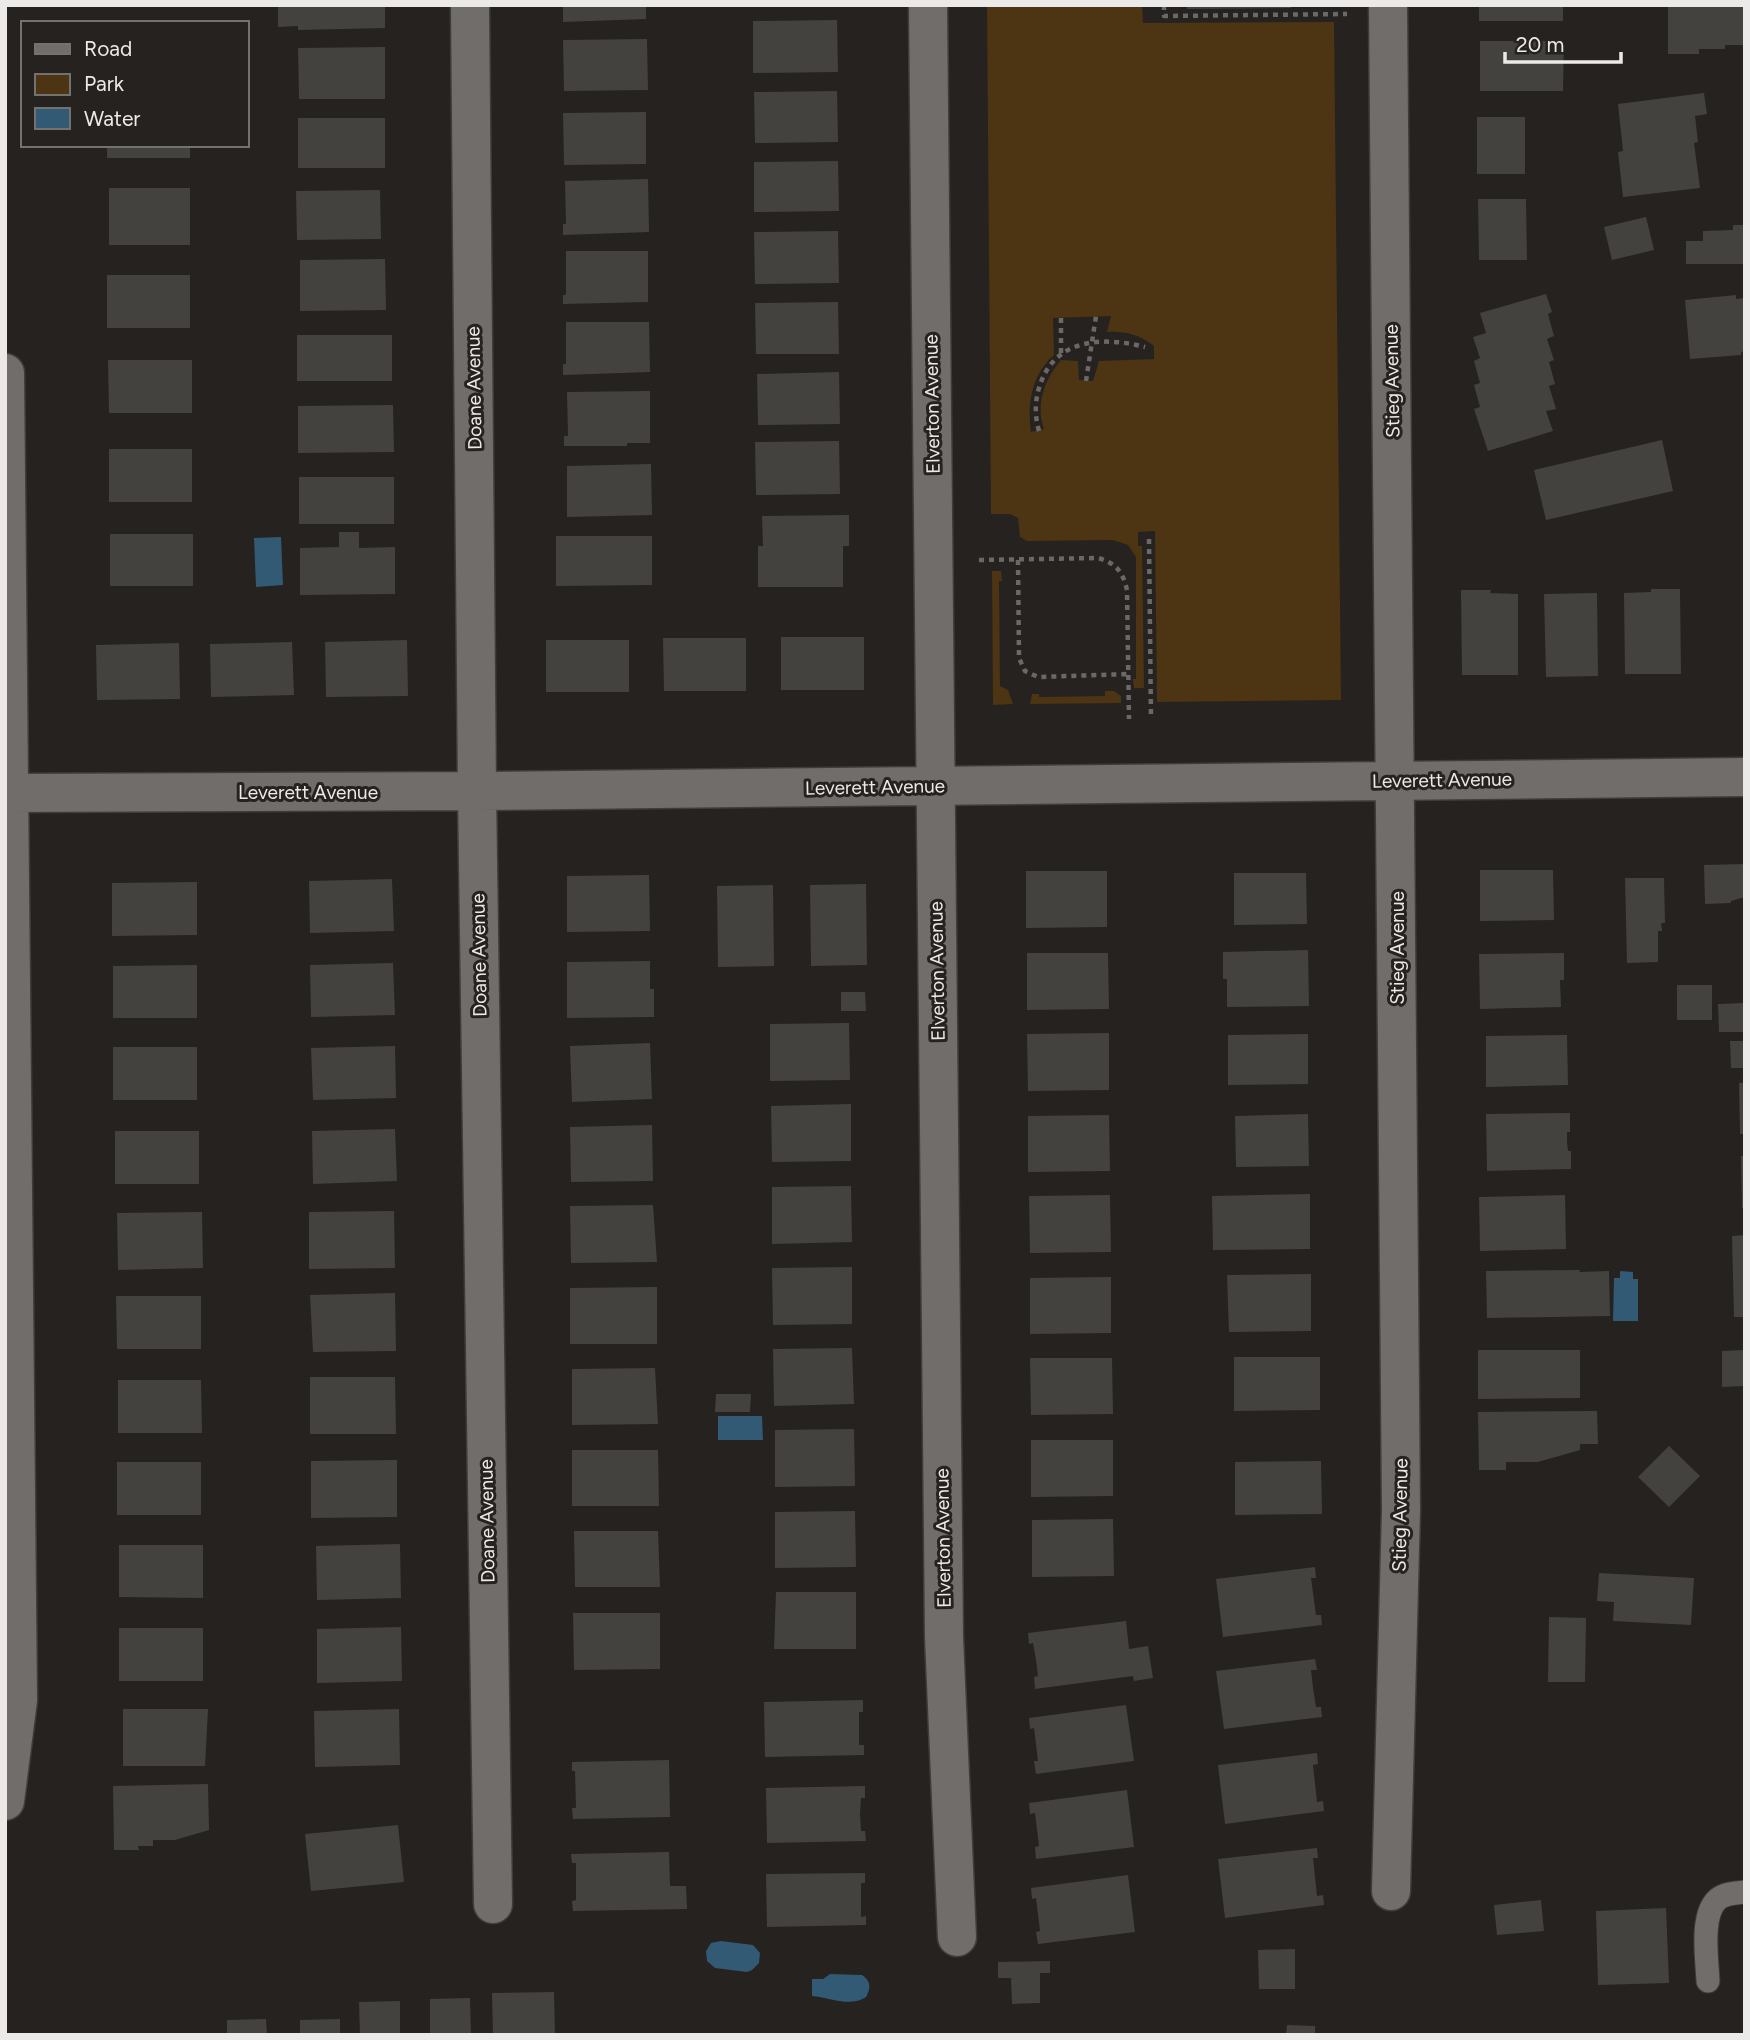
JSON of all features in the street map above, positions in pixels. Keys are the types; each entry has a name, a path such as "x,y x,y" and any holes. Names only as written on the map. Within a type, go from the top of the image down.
{"street":[{"name":"Doane Avenue","path":"470,5 477,791 492,1904"},
{"name":"Elverton Avenue","path":"928,5 944,1637 957,1937"},
{"name":"Stieg Avenue","path":"1388,5 1401,1510 1391,1891"},
{"path":"5,373 7,793 18,1700 5,1801"},
{"name":"Leverett Avenue","path":"7,793 477,791 1745,777"}],"lane":[{"path":"1707,1980 1707,1923 1710,1909 1718,1898 1745,1892"}],"path":[{"path":"1164,5 1164,16 1347,14"},
{"path":"1086,381 1096,316"},
{"path":"1061,318 1061,354"},
{"path":"1039,430 1035,412 1039,387 1044,374 1067,349 1092,342 1121,341 1145,347"},
{"path":"1149,539 1151,718"},
{"path":"978,560 1098,558 1114,564 1121,572 1127,590 1129,719"},
{"path":"1018,560 1019,658 1025,671 1038,677 1128,674"}],"green space":[{"path":"987,5 1142,5 1143,23 1334,22 1341,700 1157,702 1155,531 1138,532 1138,546 1142,546 1144,688 1134,688 1136,557 1128,545 1113,540 1027,541 1020,537 1018,518 1010,514 991,514","holes":["1111,316 1107,332 1138,336 1154,346 1154,359 1099,361 1093,381 1079,380 1078,361 1061,360 1050,375 1043,392 1041,420 1044,429 1031,432 1033,390 1041,371 1054,355 1053,318"]},
{"path":"992,571 1001,571 1002,581 999,581 1000,686 1008,690 1013,704 993,705"},
{"path":"1105,691 1114,691 1121,696 1121,703 1030,704 1032,694 1039,694 1039,697 1105,696"}],"water":[{"path":"281,537 283,585 256,587 254,538"},
{"path":"1620,1271 1633,1272 1633,1279 1638,1279 1638,1321 1613,1321 1614,1278 1620,1278"},
{"path":"718,1416 762,1416 763,1440 718,1440"},
{"path":"721,1941 753,1945 760,1953 759,1963 747,1972 715,1968 707,1961 706,1951 711,1943"},
{"path":"830,1974 862,1975 869,1985 866,1997 846,2002 812,1996 812,1979 823,1979"}],"building":[{"path":"278,5 385,5 385,28 298,30 298,26 278,27"},
{"path":"563,5 646,5 646,19 563,22"},
{"path":"1187,5 1291,5 1291,8 1187,9"},
{"path":"1479,5 1563,5 1563,21 1479,21"},
{"path":"1668,5 1745,5 1745,45 1725,45 1725,49 1699,49 1699,54 1668,54"},
{"path":"138,20 189,20 189,21"},
{"path":"837,20 838,72 753,73 753,21"},
{"path":"647,39 648,90 564,91 563,40"},
{"path":"1480,41 1564,41 1563,91 1480,91"},
{"path":"385,47 385,99 299,99 298,48"},
{"path":"837,91 838,142 755,143 754,92"},
{"path":"1704,93 1707,114 1695,116 1698,142 1694,143 1700,188 1623,197 1618,152 1623,151 1618,104"},
{"path":"646,112 646,164 564,165 563,113"},
{"path":"1477,117 1525,117 1525,174 1477,174"},
{"path":"298,118 385,118 385,168 298,168"},
{"path":"107,147 190,147 190,158 107,158"},
{"path":"838,161 839,211 754,212 754,162"},
{"path":"648,179 649,232 563,235 563,224 566,224 565,181"},
{"path":"109,188 190,188 190,245 109,245"},
{"path":"380,190 381,239 297,240 296,191"},
{"path":"1478,199 1526,199 1527,260 1479,260"},
{"path":"1646,217 1654,250 1612,260 1604,227"},
{"path":"1733,225 1745,225 1745,264 1686,264 1686,241 1703,241 1703,231 1733,230"},
{"path":"838,231 839,283 755,284 754,232"},
{"path":"566,251 648,251 648,302 563,304 563,295 566,295"},
{"path":"385,259 386,310 300,311 300,260"},
{"path":"107,275 190,275 190,328 107,328"},
{"path":"1546,294 1552,312 1548,314 1554,336 1547,339 1554,360 1549,362 1555,384 1549,386 1556,409 1546,411 1553,431 1488,451 1474,409 1480,407 1474,385 1480,383 1474,361 1480,358 1473,337 1486,333 1480,313"},
{"path":"1736,295 1736,299 1745,298 1745,351 1741,352 1741,355 1690,359 1685,300"},
{"path":"838,302 839,354 756,354 755,303"},
{"path":"566,322 649,322 650,372 563,375 563,364 566,364"},
{"path":"297,335 392,335 392,381 297,381"},
{"path":"108,360 192,360 192,413 109,413"},
{"path":"839,372 840,424 758,425 757,374"},
{"path":"650,391 650,443 627,443 627,446 564,446 564,436 568,436 567,392"},
{"path":"393,405 394,452 298,453 298,406"},
{"path":"1662,440 1673,491 1546,520 1534,470"},
{"path":"839,441 840,494 756,495 755,442"},
{"path":"109,449 192,449 192,502 109,502"},
{"path":"651,464 652,515 567,517 567,466"},
{"path":"299,477 394,477 394,524 299,524"},
{"path":"849,515 849,546 843,546 843,587 758,587 758,546 763,546 762,516"},
{"path":"339,532 359,532 359,548 395,547 395,594 300,595 300,548 339,547"},
{"path":"110,534 193,534 193,586 110,586"},
{"path":"556,536 652,536 652,585 556,586"},
{"path":"1651,589 1680,589 1681,674 1625,674 1624,593 1651,592"},
{"path":"1461,590 1491,590 1490,593 1518,594 1518,675 1462,675"},
{"path":"1597,593 1598,676 1546,677 1544,594"},
{"path":"781,637 864,637 864,690 781,690"},
{"path":"663,638 746,638 746,691 664,691"},
{"path":"407,640 408,696 326,697 325,642"},
{"path":"546,640 629,640 629,692 546,692"},
{"path":"292,642 294,695 211,697 210,644"},
{"path":"179,643 180,699 97,700 96,645"},
{"path":"1745,864 1745,897 1731,903 1705,904 1704,865"},
{"path":"1480,870 1553,870 1554,920 1480,921"},
{"path":"1026,871 1107,871 1107,927 1026,928"},
{"path":"1234,873 1306,873 1307,924 1234,925"},
{"path":"649,875 650,931 567,932 567,876"},
{"path":"1625,878 1664,878 1665,923 1661,923 1662,931 1658,931 1658,962 1627,963"},
{"path":"392,879 394,931 310,933 309,881"},
{"path":"197,882 197,935 112,936 112,883"},
{"path":"866,884 867,965 811,966 810,885"},
{"path":"773,885 774,966 718,967 717,886"},
{"path":"1308,950 1309,1006 1227,1007 1223,952"},
{"path":"1027,953 1108,953 1109,1009 1027,1010"},
{"path":"1564,953 1564,980 1560,980 1561,1007 1480,1009 1479,954"},
{"path":"650,961 654,1017 567,1018 567,962"},
{"path":"393,963 395,1015 311,1017 310,965"},
{"path":"197,965 197,1018 113,1018 113,966"},
{"path":"1677,985 1712,985 1712,1020 1677,1020"},
{"path":"841,992 865,992 866,1011 841,1011"},
{"path":"1745,1003 1745,1032 1719,1032 1718,1004"},
{"path":"849,1023 850,1080 770,1081 770,1024"},
{"path":"1109,1033 1109,1090 1028,1091 1027,1034"},
{"path":"1308,1034 1308,1084 1228,1085 1228,1035"},
{"path":"1567,1035 1568,1085 1486,1087 1486,1036"},
{"path":"1730,1041 1745,1041 1745,1068 1731,1068"},
{"path":"650,1043 652,1099 572,1102 570,1046"},
{"path":"395,1046 396,1098 313,1100 311,1048"},
{"path":"113,1047 197,1047 197,1100 113,1100"},
{"path":"1739,1083 1745,1083 1745,1134 1740,1134"},
{"path":"851,1104 851,1161 772,1162 771,1106"},
{"path":"1570,1113 1567,1141 1568,1151 1571,1151 1571,1169 1487,1171 1486,1114"},
{"path":"1308,1114 1309,1166 1236,1167 1235,1116"},
{"path":"1109,1115 1110,1171 1028,1172 1028,1116"},
{"path":"652,1125 653,1181 571,1182 570,1127"},
{"path":"395,1129 397,1181 313,1184 312,1131"},
{"path":"115,1131 199,1131 199,1184 115,1184"},
{"path":"1741,1156 1745,1156 1745,1208 1742,1208"},
{"path":"851,1186 852,1242 772,1244 772,1187"},
{"path":"1310,1194 1310,1249 1213,1250 1212,1196"},
{"path":"1110,1195 1111,1252 1030,1253 1029,1196"},
{"path":"1565,1195 1566,1249 1480,1251 1479,1197"},
{"path":"653,1205 657,1262 571,1263 570,1206"},
{"path":"394,1211 395,1268 309,1269 309,1212"},
{"path":"202,1212 203,1268 118,1270 117,1213"},
{"path":"1745,1235 1745,1317 1734,1317 1732,1236"},
{"path":"852,1267 852,1324 773,1325 772,1268"},
{"path":"1580,1270 1579,1272 1609,1271 1610,1316 1487,1318 1486,1271"},
{"path":"1311,1274 1311,1331 1229,1332 1227,1275"},
{"path":"1111,1277 1111,1333 1030,1334 1030,1278"},
{"path":"657,1287 657,1344 570,1344 570,1288"},
{"path":"395,1293 396,1351 313,1352 310,1295"},
{"path":"116,1296 201,1296 201,1349 117,1349"},
{"path":"852,1348 854,1404 774,1406 773,1349"},
{"path":"1478,1350 1580,1350 1580,1398 1478,1399"},
{"path":"1745,1350 1745,1386 1722,1387 1722,1351"},
{"path":"1234,1357 1320,1357 1320,1410 1234,1411"},
{"path":"1030,1358 1112,1358 1113,1414 1031,1415"},
{"path":"655,1368 658,1424 572,1425 572,1369"},
{"path":"310,1377 395,1377 396,1434 310,1434"},
{"path":"118,1380 201,1380 202,1433 118,1433"},
{"path":"716,1394 751,1394 750,1412 715,1412"},
{"path":"1597,1411 1598,1444 1580,1444 1580,1450 1538,1462 1506,1462 1506,1470 1479,1470 1478,1412"},
{"path":"854,1429 855,1486 775,1487 775,1430"},
{"path":"1031,1440 1113,1440 1113,1496 1031,1497"},
{"path":"1669,1446 1700,1476 1669,1507 1638,1477"},
{"path":"572,1450 658,1450 659,1506 572,1506"},
{"path":"397,1460 397,1517 311,1518 311,1461"},
{"path":"1321,1461 1322,1514 1235,1515 1235,1462"},
{"path":"117,1462 201,1462 201,1515 117,1515"},
{"path":"855,1511 856,1567 775,1568 775,1512"},
{"path":"1113,1519 1114,1576 1032,1577 1032,1520"},
{"path":"574,1531 658,1531 660,1587 575,1587"},
{"path":"400,1544 401,1598 317,1600 316,1546"},
{"path":"119,1545 203,1545 203,1598 119,1597"},
{"path":"1315,1567 1316,1578 1311,1578 1316,1615 1321,1615 1322,1625 1223,1637 1216,1579"},
{"path":"1599,1573 1694,1578 1691,1625 1613,1621 1614,1602 1597,1601"},
{"path":"776,1592 856,1592 856,1649 774,1649"},
{"path":"573,1613 660,1613 660,1669 574,1670"},
{"path":"1549,1617 1586,1618 1585,1682 1548,1682"},
{"path":"1126,1621 1129,1649 1148,1646 1153,1678 1134,1681 1133,1676 1035,1689 1034,1677 1038,1676 1036,1660 1033,1643 1029,1644 1028,1633"},
{"path":"401,1627 402,1681 317,1683 317,1629"},
{"path":"119,1628 203,1628 203,1681 119,1681"},
{"path":"1315,1659 1317,1670 1311,1670 1313,1688 1316,1707 1321,1707 1322,1717 1224,1729 1216,1671"},
{"path":"863,1700 863,1712 859,1712 859,1745 864,1745 864,1755 765,1757 764,1702"},
{"path":"1126,1705 1134,1761 1036,1774 1034,1761 1038,1761 1034,1728 1030,1729 1029,1718"},
{"path":"123,1709 208,1709 205,1766 123,1766"},
{"path":"399,1709 400,1765 315,1767 314,1711"},
{"path":"1317,1753 1318,1764 1313,1765 1317,1802 1323,1801 1324,1811 1225,1824 1218,1765"},
{"path":"669,1760 670,1817 573,1819 572,1808 576,1808 575,1771 572,1771 572,1762"},
{"path":"208,1784 209,1830 175,1840 153,1840 153,1846 138,1846 139,1850 114,1850 113,1786"},
{"path":"865,1786 865,1798 861,1798 860,1814 861,1831 865,1831 866,1841 767,1843 766,1788"},
{"path":"1127,1790 1134,1847 1036,1859 1035,1847 1039,1846 1035,1813 1030,1814 1029,1803"},
{"path":"398,1825 404,1882 311,1891 305,1834"},
{"path":"1317,1848 1318,1858 1313,1858 1317,1896 1323,1895 1324,1905 1225,1918 1218,1859"},
{"path":"669,1852 670,1886 686,1886 687,1909 573,1911 572,1901 576,1900 576,1863 572,1863 571,1854"},
{"path":"865,1873 865,1883 861,1883 861,1917 866,1916 866,1925 767,1927 766,1874"},
{"path":"1128,1875 1135,1932 1038,1944 1036,1932 1040,1931 1036,1898 1032,1899 1031,1888"},
{"path":"1541,1900 1544,1931 1497,1935 1494,1905"},
{"path":"1666,1908 1669,1983 1598,1985 1596,1911"},
{"path":"1295,1949 1295,1989 1259,1989 1258,1950"},
{"path":"1050,1961 1050,1973 1040,1973 1040,2003 1012,2004 1011,1978 998,1978 998,1962"},
{"path":"554,1992 555,2035 493,2035 492,1993"},
{"path":"470,1998 471,2035 430,2035 430,1999"},
{"path":"400,2001 400,2035 360,2035 359,2002"},
{"path":"266,2019 267,2035 227,2035 227,2020"},
{"path":"340,2019 340,2035 300,2035 300,2020"},
{"path":"1287,2025 1315,2026 1315,2035 1286,2035"}]}
